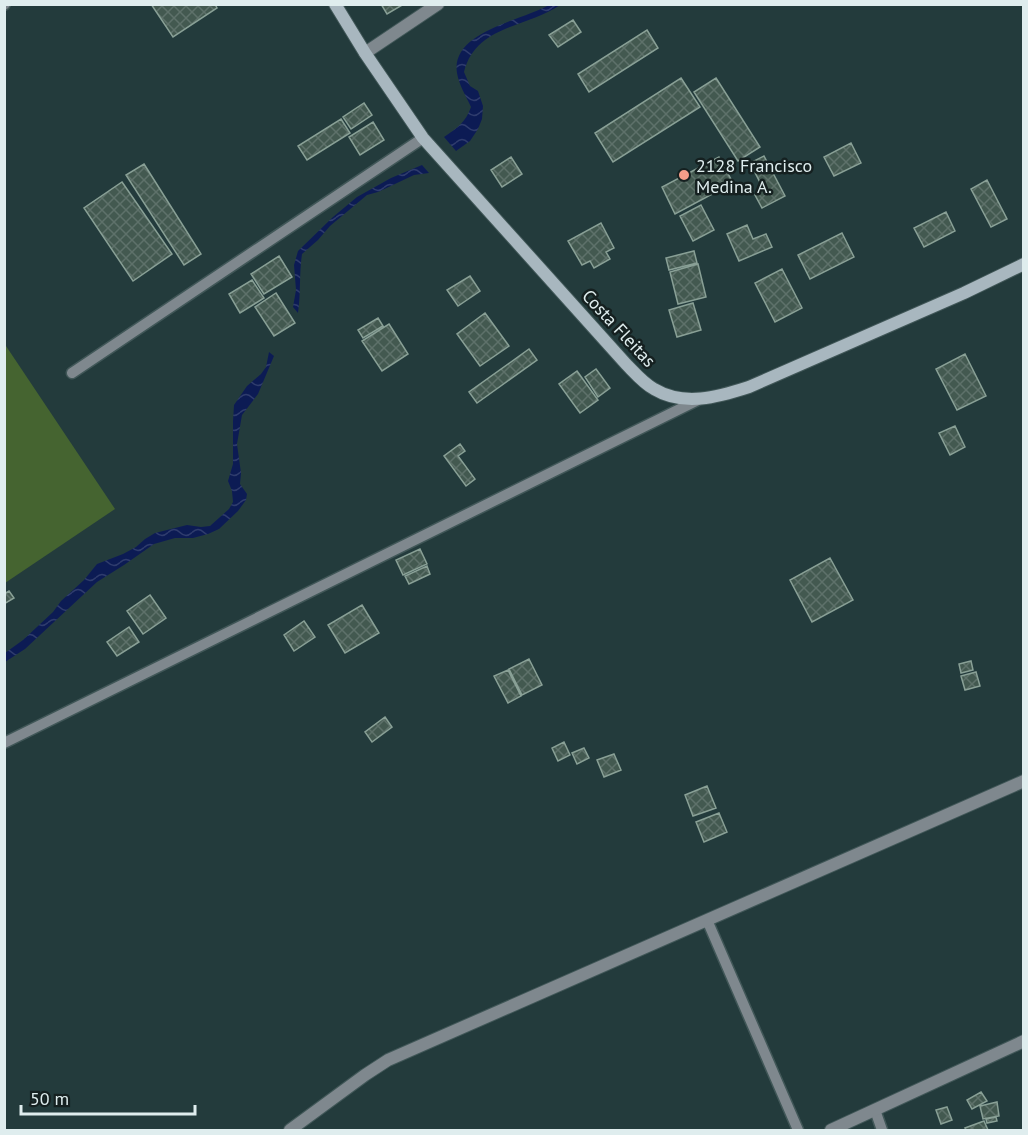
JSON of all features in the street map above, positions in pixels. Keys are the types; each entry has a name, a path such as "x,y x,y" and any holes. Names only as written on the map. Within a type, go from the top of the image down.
{"main road":[{"name":"Costa Fleitas","path":"335,4 365,53 423,138 626,364 652,389 672,397 698,400 749,387 943,302 1023,264"}],"street":[{"path":"365,53 438,4"},
{"path":"290,1131 388,1060 1023,781"},
{"path":"831,1131 1022,1045"}],"lane":[{"path":"72,373 423,138"},
{"path":"4,743 698,400"},
{"path":"707,920 798,1131"},
{"path":"875,1110 882,1131"}],"green space":[{"path":"4,343 115,509 5,583 4,583"}],"water":[{"path":"549,5 560,5 547,13 491,36 479,45 470,57 464,72 470,86 478,91 483,106 482,119 470,141 456,151 444,137 463,121 471,107 457,73 458,59 465,47 476,37 491,29"},
{"path":"422,165 429,173 414,175 367,195 330,226 302,254 298,313 293,307 296,290 294,265 298,251 357,197 391,178"},
{"path":"269,352 274,356 258,394 242,415 237,444 241,473 240,484 247,494 246,500 238,511 219,529 208,534 193,538 175,538 154,544 97,582 25,649 5,662 5,653 23,640 53,612 97,564 123,554 155,533 187,525 210,526 229,509 233,502 228,481 233,464 234,405 247,386 266,367"}],"building":[{"path":"151,4 215,4 217,8 173,37"},
{"path":"381,4 404,4 387,14"},
{"path":"573,20 581,32 558,47 549,35"},
{"path":"647,30 658,48 589,92 578,74"},
{"path":"681,78 700,107 613,162 595,133"},
{"path":"716,78 760,147 738,161 694,92"},
{"path":"364,103 372,115 351,129 343,117"},
{"path":"341,119 350,133 307,160 298,146"},
{"path":"373,122 384,140 360,155 349,137"},
{"path":"851,143 861,163 834,176 824,157"},
{"path":"764,156 785,196 762,208 755,195 764,190 750,163"},
{"path":"511,157 522,174 502,187 491,170"},
{"path":"719,157 733,183 675,214 662,187"},
{"path":"144,164 201,254 184,265 126,175"},
{"path":"987,180 1007,219 991,227 971,189"},
{"path":"122,182 172,254 133,281 84,208"},
{"path":"701,205 714,230 693,241 680,216"},
{"path":"946,212 955,231 924,247 914,228"},
{"path":"601,223 614,248 606,252 610,259 594,268 590,261 582,265 568,241"},
{"path":"747,225 753,239 766,234 772,247 739,261 727,234"},
{"path":"842,233 854,257 810,279 798,255"},
{"path":"694,251 697,263 669,270 666,258"},
{"path":"279,256 292,277 264,294 251,274"},
{"path":"698,264 706,297 678,304 670,272"},
{"path":"782,269 802,308 775,322 755,283"},
{"path":"470,276 480,291 458,306 447,290"},
{"path":"252,280 264,298 240,313 229,294"},
{"path":"276,293 295,323 274,336 255,307"},
{"path":"693,303 701,330 677,337 669,310"},
{"path":"485,313 509,346 480,366 457,334"},
{"path":"378,318 383,326 363,338 358,330"},
{"path":"389,324 408,354 382,371 362,341"},
{"path":"529,349 537,360 477,403 469,392"},
{"path":"965,354 986,396 957,410 936,369"},
{"path":"596,369 610,388 598,397 585,377"},
{"path":"577,371 598,400 580,413 559,384"},
{"path":"955,426 965,447 950,455 939,433"},
{"path":"460,444 465,451 458,456 475,479 466,486 444,456"},
{"path":"420,549 427,564 403,575 396,560"},
{"path":"830,558 853,600 812,622 790,580"},
{"path":"427,566 430,574 409,584 405,576"},
{"path":"9,591 14,598 4,604 4,594"},
{"path":"150,595 166,618 143,634 127,611"},
{"path":"362,605 379,633 345,653 328,625"},
{"path":"304,621 315,637 294,651 284,635"},
{"path":"129,627 139,642 117,656 107,642"},
{"path":"529,659 542,685 522,695 509,669"},
{"path":"971,661 973,670 961,673 959,664"},
{"path":"508,670 521,696 508,703 494,676"},
{"path":"976,672 980,686 965,690 961,676"},
{"path":"385,717 392,727 372,742 365,732"},
{"path":"564,742 570,755 558,761 552,748"},
{"path":"584,748 589,758 577,764 572,753"},
{"path":"614,754 621,770 604,777 597,760"},
{"path":"707,786 716,808 693,816 685,795"},
{"path":"719,813 727,832 704,842 696,822"},
{"path":"981,1092 987,1101 972,1109 967,1100"},
{"path":"997,1102 999,1116 983,1119 980,1106"},
{"path":"947,1107 952,1120 941,1124 936,1110"},
{"path":"996,1117 997,1121 987,1123 986,1119"},
{"path":"984,1121 988,1130 966,1130 965,1128"}],"place":[{"name":"2128 Francisco Medina A.","path":"684,175"}]}
